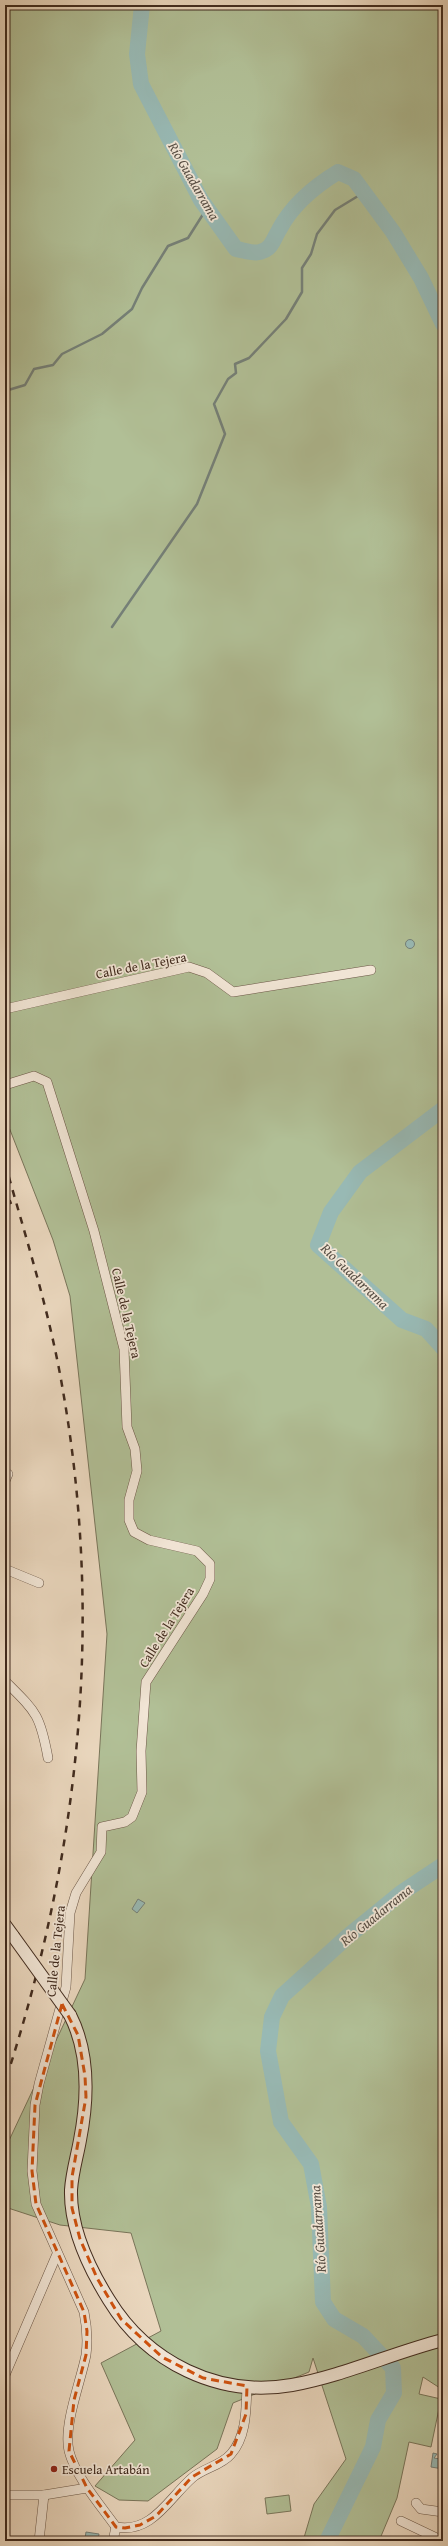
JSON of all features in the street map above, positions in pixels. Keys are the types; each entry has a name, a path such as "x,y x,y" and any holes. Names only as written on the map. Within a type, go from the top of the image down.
{"main road":[{"path":"5,1925 70,2016 82,2049 86,2097 72,2177 72,2208 80,2239 98,2278 121,2319 140,2340 162,2357 203,2378 247,2386 291,2385 328,2376 441,2340"}],"street":[{"name":"Calle de la Tejera","path":"5,1009 189,966 207,973 233,992 371,970"},
{"name":"Calle de la Tejera","path":"5,1086 34,1076 48,1082 94,1231 124,1349 127,1427 135,1450 137,1471 129,1500 129,1520 134,1532 149,1540 198,1551 210,1564 210,1579 203,1594 146,1682 141,1750 142,1792 132,1817 125,1822 102,1827 101,1852 76,1892 70,1913 66,1986 39,2084 34,2120 32,2172 36,2204 84,2312 87,2331 86,2355 74,2400 69,2451 87,2488 116,2527"},
{"path":"5,1569 40,1583"},
{"path":"5,1681 34,1710 42,1726 48,1758"},
{"path":"5,2376 57,2254"},
{"path":"113,2541 116,2527 125,2528 140,2525 156,2516 192,2477 231,2454 246,2414 247,2386"},
{"path":"5,2495 44,2495 87,2488"},
{"path":"39,2541 44,2495"},
{"path":"416,2503 421,2509 443,2512"},
{"path":"401,2521 443,2541"}],"highlighted area":[{"path":"62,2004 78,2035 85,2076 86,2097 72,2177 72,2208 80,2239 97,2278 121,2319 162,2357 203,2378 247,2386 246,2414 231,2454 192,2477 156,2516 140,2525 125,2528 116,2527 87,2488 69,2451 74,2400 86,2355 87,2331 84,2312 36,2204 32,2171 35,2105"}],"green space":[{"path":"5,5 443,5 443,2390 423,2377 419,2394 441,2399 431,2447 409,2442 397,2498 379,2541 303,2541 314,2504 346,2459 313,2358 309,2372 233,2403 217,2449 148,2501 119,2500 95,2486 135,2440 101,2363 161,2331 131,2233 60,2225 5,2207 5,2149 85,1979 107,1634 70,1296 53,1240 5,1117"},
{"path":"289,2495 291,2511 267,2514 265,2498"}],"water":[{"path":"410,939 415,944 410,949 405,944"},
{"path":"138,1899 145,1903 137,1913 132,1909"},
{"path":"443,2441 443,2469 431,2467 433,2453 437,2454 434,2458 440,2459"},
{"path":"86,2532 99,2534 98,2540 85,2538"}],"waterway":[{"name":"Río Guadarrama","path":"142,5 137,54 141,84 201,200 236,249 255,253 267,249 272,244 284,221 297,204 321,183 338,172 354,179 393,232 421,278 443,324"},
{"path":"112,627 197,504 225,434 214,404 228,379 236,373 235,364 249,358 286,319 302,292 302,268 311,254 317,234 335,210 363,193"},
{"path":"5,391 25,385 34,369 53,365 62,354 102,334 132,309 142,288 168,246 188,238 207,208"},
{"name":"Río Guadarrama","path":"443,1109 360,1172 331,1212 318,1245 402,1320 426,1329 443,1348"},
{"name":"Río Guadarrama","path":"327,2541 373,2447 378,2420 394,2393 393,2368 363,2336 334,2319 323,2302 319,2207 311,2164 281,2122 268,2051 272,2017 282,1996 347,1937 401,1893 443,1865"}],"railway":[{"path":"5,1163 29,1248 58,1362 75,1479 82,1566 82,1653 77,1740 67,1826 51,1912 30,1997 5,2082"},
{"path":"5,1187 11,1204"}],"place":[{"name":"Escuela Artabán","path":"54,2469"}]}
